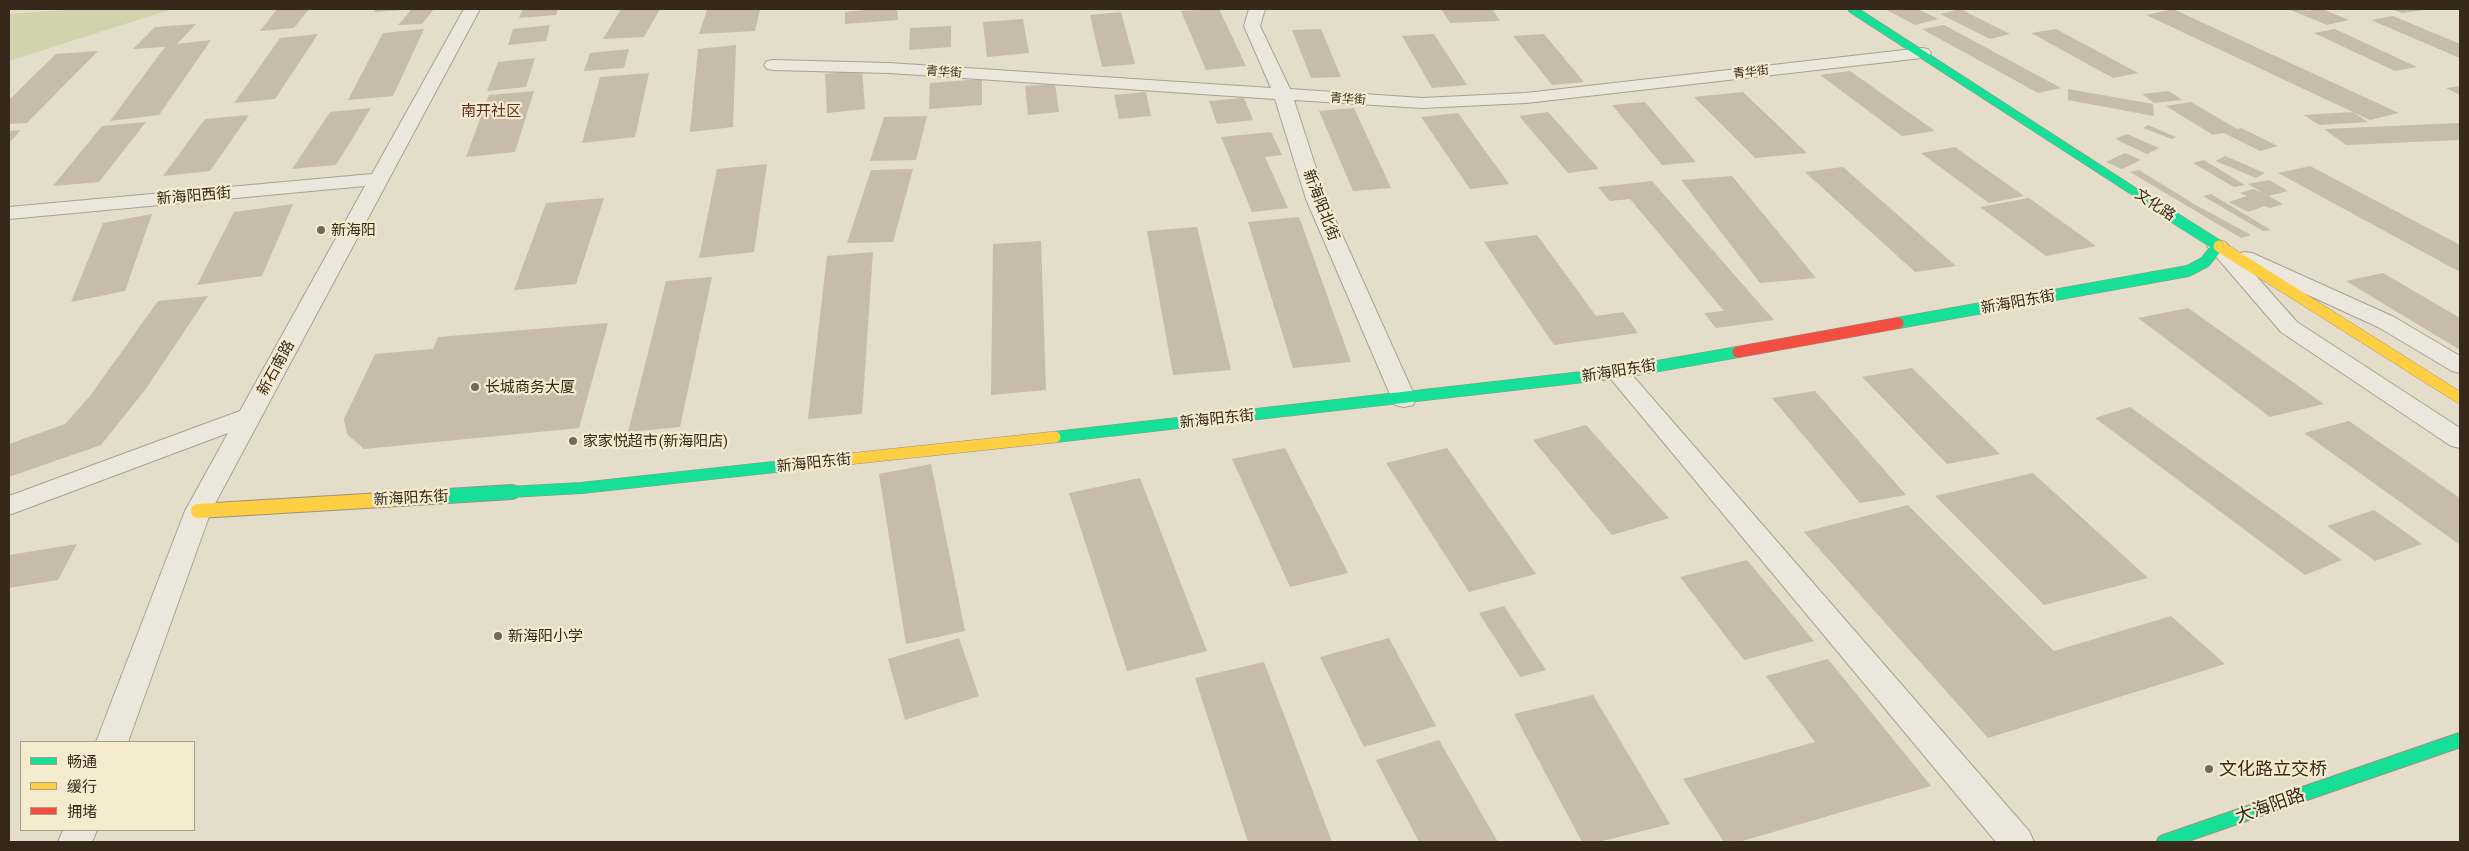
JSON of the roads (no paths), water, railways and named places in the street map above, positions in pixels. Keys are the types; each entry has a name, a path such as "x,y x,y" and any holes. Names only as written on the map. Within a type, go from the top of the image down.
{"main road":[{"name":"文化路","path":"1852,9 2330,318 2460,398"},
{"name":"新海阳东街","path":"198,511 581,488 1404,399 1618,373 2188,271 2205,262 2218,246"},
{"name":"大海阳路","path":"2164,842 2460,740"}],"street":[{"name":"新石南路","path":"112,741 198,511 472,9"},
{"name":"新海阳北街","path":"1257,9 1252,26 1283,94 1316,199 1404,399"},
{"name":"青华街","path":"773,65 889,68 1422,104 1526,98 1922,53"},
{"name":"新海阳西街","path":"9,214 379,179"},
{"path":"2218,246 2386,322 2460,366"},
{"path":"2218,246 2289,327 2460,440"},
{"path":"1618,373 2018,842"},
{"path":"9,506 250,416"}],"place":[{"name":"新海阳","path":"321,230"},
{"name":"长城商务大厦","path":"475,387"},
{"name":"家家悦超市(新海阳店)","path":"573,441"},
{"name":"新海阳小学","path":"498,636"},
{"name":"文化路立交桥","path":"2209,769"}],"district":[{"name":"南开社区","path":"491,111"}]}
